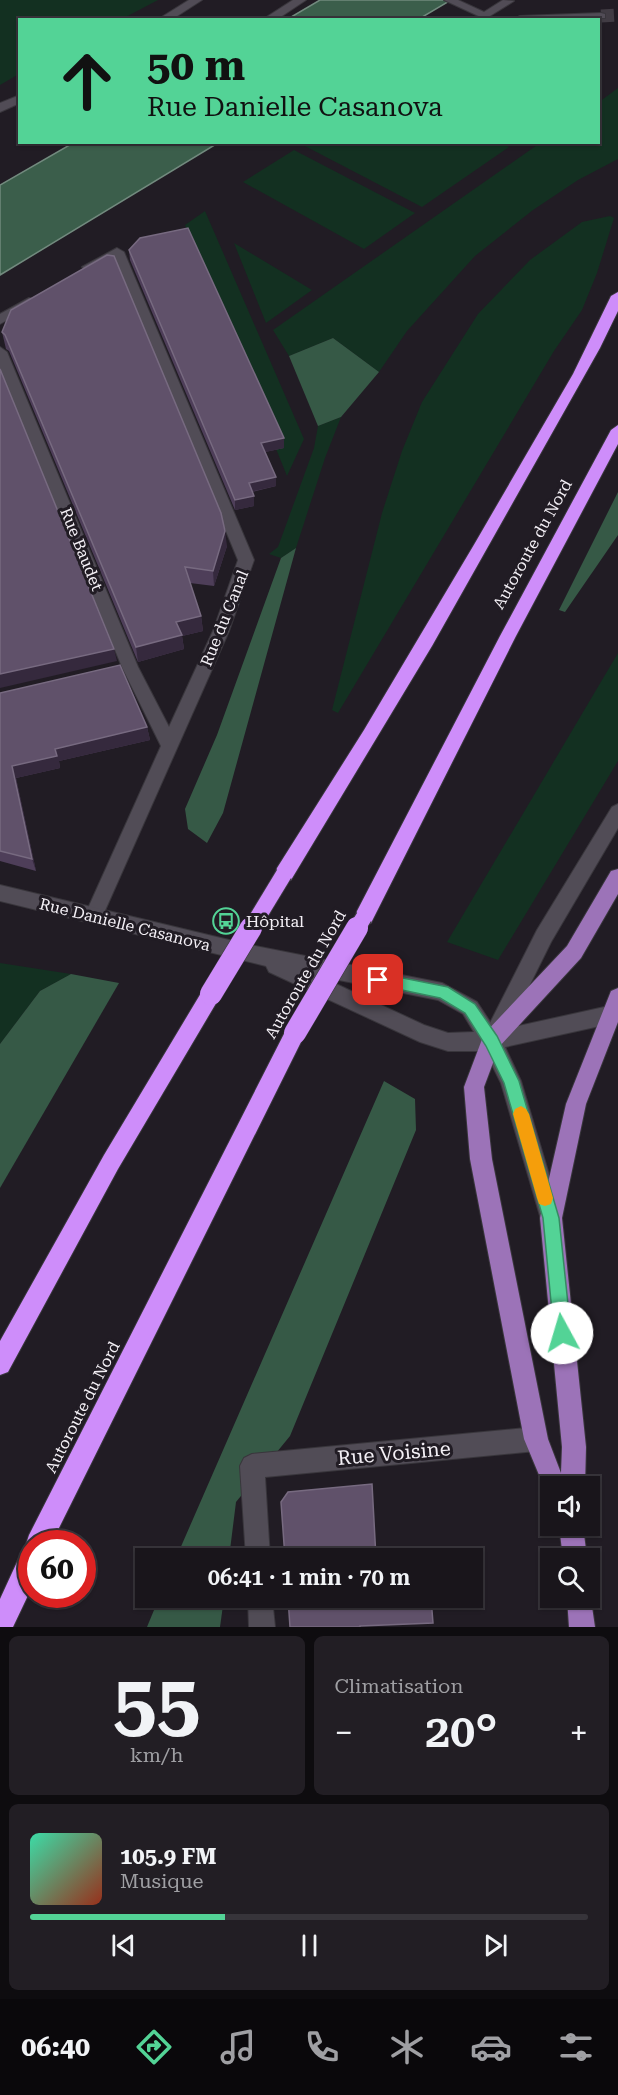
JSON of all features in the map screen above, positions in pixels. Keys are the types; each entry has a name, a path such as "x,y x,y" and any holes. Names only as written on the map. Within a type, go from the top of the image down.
{"highway":[{"path":"0,1364 111,1162 434,630 570,390 618,296"},
{"name":"Autoroute du Nord","path":"45,1530 296,1033 364,917 508,636 618,430"},
{"path":"0,1626 18,1588"}],"main road":[{"path":"551,1476 536,1439 481,1159 474,1087 491,1041 574,952 618,877"},
{"path":"573,1476 574,1447 551,1218 576,1104 614,1006"},
{"path":"580,1608 582,1627"}],"street":[{"path":"166,18 197,0"},
{"path":"270,18 301,0"},
{"path":"449,0 485,16 509,1 507,0"},
{"path":"477,0 497,9"},
{"path":"547,18 601,16"},
{"path":"0,108 18,99"},
{"name":"Rue du Canal","path":"77,275 117,252 246,560 221,631 94,915"},
{"path":"0,320 37,298"},
{"name":"Rue Baudet","path":"0,352 130,667 169,744"},
{"path":"109,672 130,667"},
{"path":"551,1218 511,1081 491,1041 544,936 618,812"},
{"name":"Rue Danielle Casanova","path":"0,893 250,954 442,992 470,1008 491,1041"},
{"name":"Rue Danielle Casanova","path":"250,954 420,1033 448,1042 491,1041 614,1006"},
{"name":"Rue Voisine","path":"257,1548 252,1466 536,1439"},
{"path":"261,1608 262,1627"}],"shaded area":[{"path":"0,0 158,0 124,18 18,18 18,75 0,85"},
{"path":"320,0 451,0 421,18 289,18"},
{"path":"618,88 618,159 578,180 533,210 475,256 407,331 379,372 333,338 289,356 273,330 539,144 600,144 600,101"},
{"path":"71,144 216,144 0,275 0,185"},
{"path":"301,144 504,144 509,147 422,207"},
{"path":"294,150 415,213 364,249 243,182"},
{"path":"205,211 304,439 287,476 185,225"},
{"path":"610,216 614,218 597,273 582,310 554,351 338,713 332,710 382,513 402,451 422,402 478,314 530,260 582,222"},
{"path":"234,243 312,290 266,323"},
{"path":"333,338 379,372 341,417 318,426 289,356"},
{"path":"341,417 325,458 296,548 281,558 269,554 278,547 314,448 318,426"},
{"path":"618,492 618,535 565,612 559,610"},
{"path":"296,548 223,813 207,843 188,829 185,809 217,735 281,558"},
{"path":"618,653 618,761 498,960 447,942"},
{"path":"0,963 71,974 40,991 0,1044"},
{"path":"71,974 119,983 0,1188 0,1044 40,991"},
{"path":"384,1081 415,1099 416,1130 290,1436 236,1502 230,1548 180,1548"},
{"path":"155,1608 223,1608 220,1627 147,1627"}],"building":[{"path":"188,228 284,438 261,443 276,477 249,483 254,496 235,500 129,250 140,238"},
{"path":"107,255 114,256 221,513 225,531 213,571 185,567 201,616 176,622 182,635 136,647 2,332 11,310"},
{"path":"0,369 114,649 0,674"},
{"path":"120,665 147,727 55,749 57,756 12,766 32,859 0,851 0,693"},
{"path":"372,1484 375,1548 284,1548 281,1502 288,1492"},
{"path":"289,1608 432,1608 433,1623 360,1627 290,1627"}],"tunnel":[{"path":"601,16 618,15"}],"slow traffic":[{"path":"521,1114 545,1198"}],"place":[{"name":"Hôpital","path":"226,921"}],"route":[{"path":"378,980 442,992 470,1008 491,1041 511,1081 551,1218 562,1333"}]}
